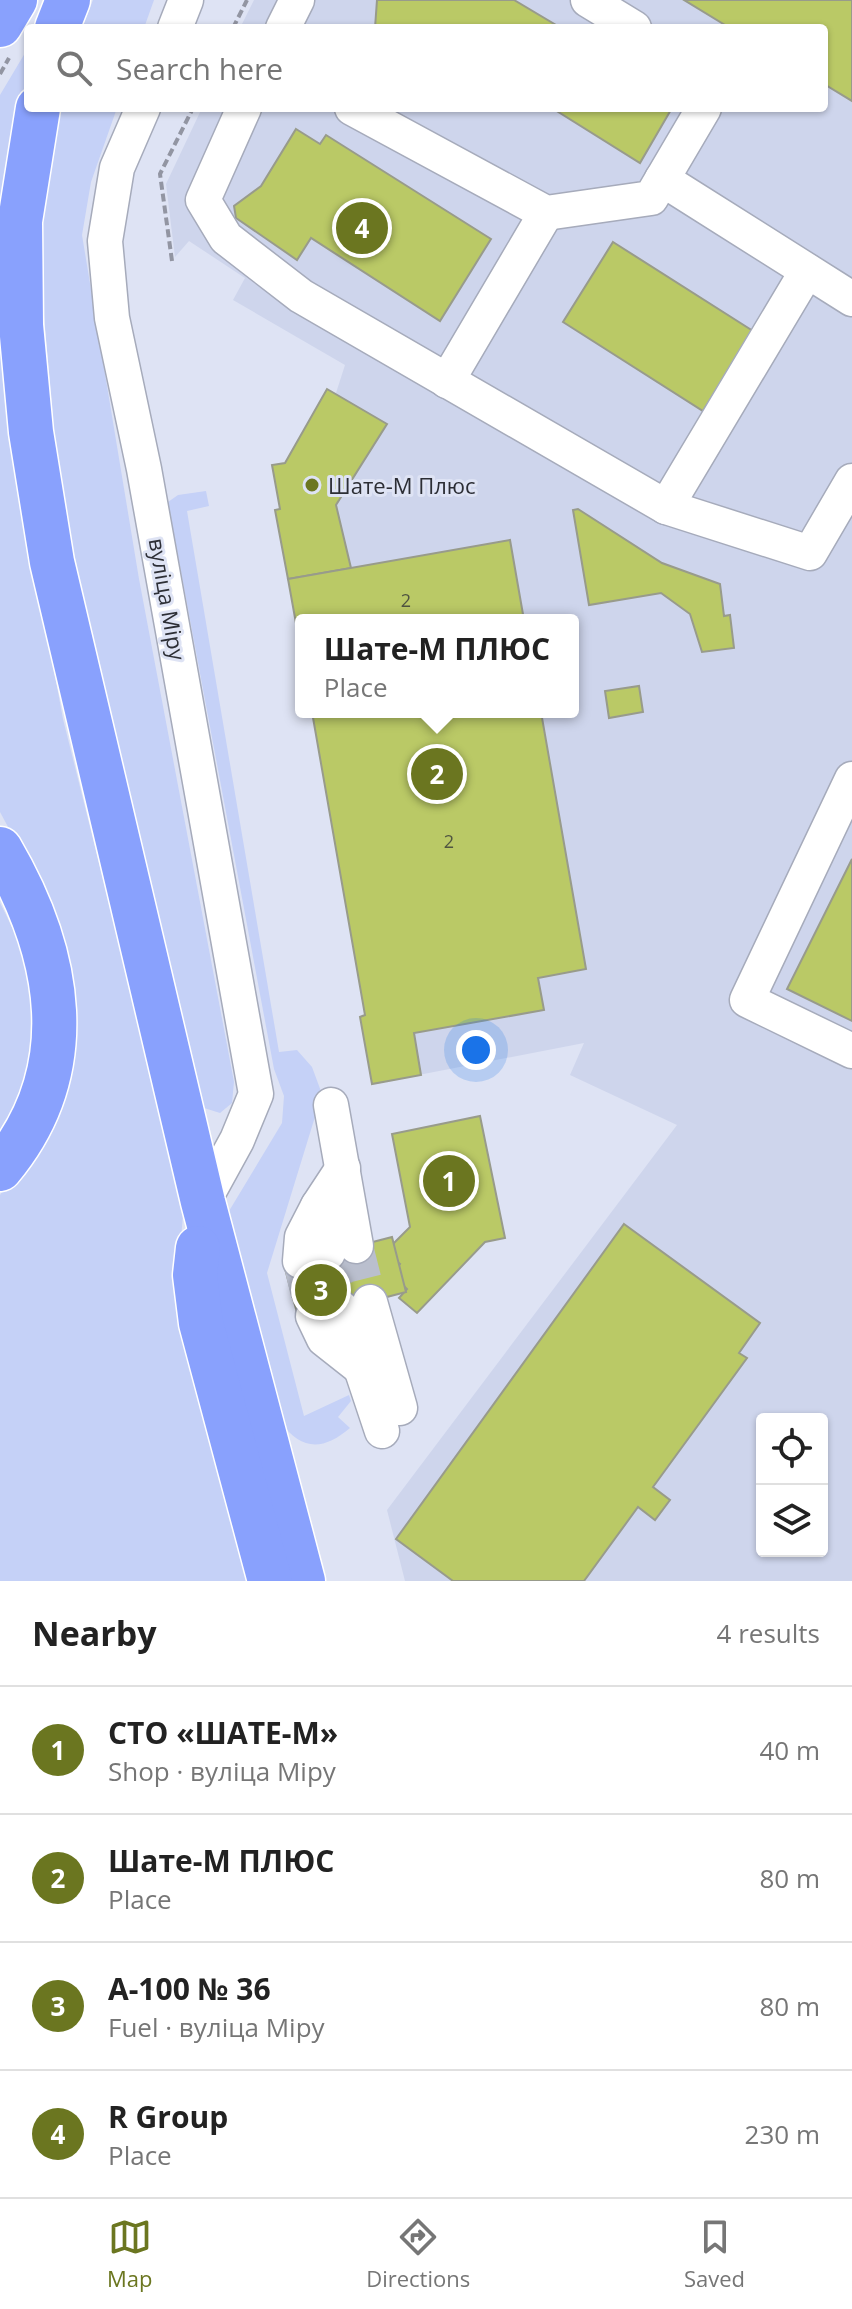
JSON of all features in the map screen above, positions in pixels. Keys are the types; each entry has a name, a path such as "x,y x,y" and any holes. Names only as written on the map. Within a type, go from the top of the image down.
{"highway":[{"path":"0,25 15,0"},
{"path":"59,24 68,0"},
{"path":"37,112 20,221 21,325 31,432 52,562 203,1202 303,1581"},
{"path":"0,849 32,916 49,966 57,1016 51,1061 36,1114 0,1169"},
{"path":"203,1202 195,1275 201,1323 270,1581"}],"street":[{"path":"177,24 186,0"},
{"path":"285,24 297,0"},
{"path":"588,0 627,24"},
{"name":"вуліца Міру","path":"141,112 117,168 105,241 112,318 144,469 256,1094 237,1140 203,1202"},
{"path":"242,112 203,200 226,238 301,296 666,507 810,553 852,481"},
{"path":"359,112 546,213 651,198 702,112"},
{"path":"662,179 852,299"},
{"path":"447,381 546,213"},
{"path":"666,507 807,271"},
{"path":"852,779 747,1000 852,1051"},
{"path":"331,1105 343,1168 328,1253 318,1206 343,1168"},
{"path":"341,1309 391,1420 362,1369 324,1339 341,1309"}],"path":[{"path":"235,24 247,0"},
{"path":"172,261 160,174 191,112"}],"shaded area":[{"path":"93,0 154,0 145,24 84,24"},
{"path":"254,0 852,0 852,1581 405,1581 387,1510 677,1125 570,1075 584,1043 372,1084 360,1017 365,1014 313,718 579,718 579,614 295,614 295,618 275,510 280,508 272,465 285,463 327,389 336,393 345,365 233,300 245,278 189,241 175,257 166,184 200,112 828,112 828,24 242,24"},
{"path":"24,55 24,89 0,222 0,95"},
{"path":"58,112 116,112 91,182 82,235 139,579 234,1082 232,1103 220,1113 201,1107 135,838 58,479 41,280 44,183"},
{"path":"0,222 30,541 63,719 184,1203 178,1274 253,1581 0,1581 0,1195 44,1129 34,875 0,812"},
{"path":"206,491 209,506 187,511 279,1052 297,1050 312,1067 322,1094 267,1273 304,1416 349,1395 351,1401 338,1417 350,1428 322,1444 296,1438 280,1421 226,1216 282,1123 284,1096 274,1069 168,502 178,495"},
{"path":"0,903 18,941 31,981 37,1044 22,1096 0,1147"}],"building":[{"path":"377,0 514,0 554,24 375,24"},
{"path":"684,0 852,0 852,101 828,86 828,24 723,24"},
{"path":"558,112 670,112 640,163"},
{"path":"296,129 320,144 326,135 491,239 440,321 311,238 297,260 236,218 234,206 261,186"},
{"path":"613,242 753,331 703,411 563,322"},
{"name":"Шате-М Плюс","path":"327,389 387,424 336,505 351,568 288,579 275,510 280,509 272,465 285,463"},
{"path":"578,509 662,563 720,584 724,616 730,615 734,648 702,652 690,614 661,593 589,605 573,510"},
{"name":"Шате-М Плюс","path":"510,540 523,614 295,614 295,618 288,579"},
{"path":"639,686 643,712 609,718 605,691"},
{"path":"313,718 542,718 586,969 538,978 544,1010 414,1033 421,1075 372,1084 360,1017 365,1015"},
{"path":"852,859 852,1021 787,989"},
{"path":"480,1116 505,1238 485,1242 417,1313 399,1298 407,1289 392,1275 400,1264 385,1252 410,1227 392,1134"},
{"path":"624,1224 760,1323 739,1353 747,1358 653,1487 670,1500 655,1520 638,1507 584,1581 453,1581 396,1539"},
{"path":"392,1237 406,1292 299,1320 284,1265"}],"tunnel":[{"path":"356,1246 370,1302"},
{"path":"328,1253 341,1308"},
{"path":"300,1261 313,1316"}],"place":[{"name":"R Group","path":"362,228"},
{"name":"Шате-М Плюс","path":"312,485"},
{"name":"Шате-М ПЛЮС","path":"437,774"},
{"name":"СТО «ШАТЕ-М»","path":"449,1181"},
{"name":"А-100 № 36","path":"321,1290"}]}
